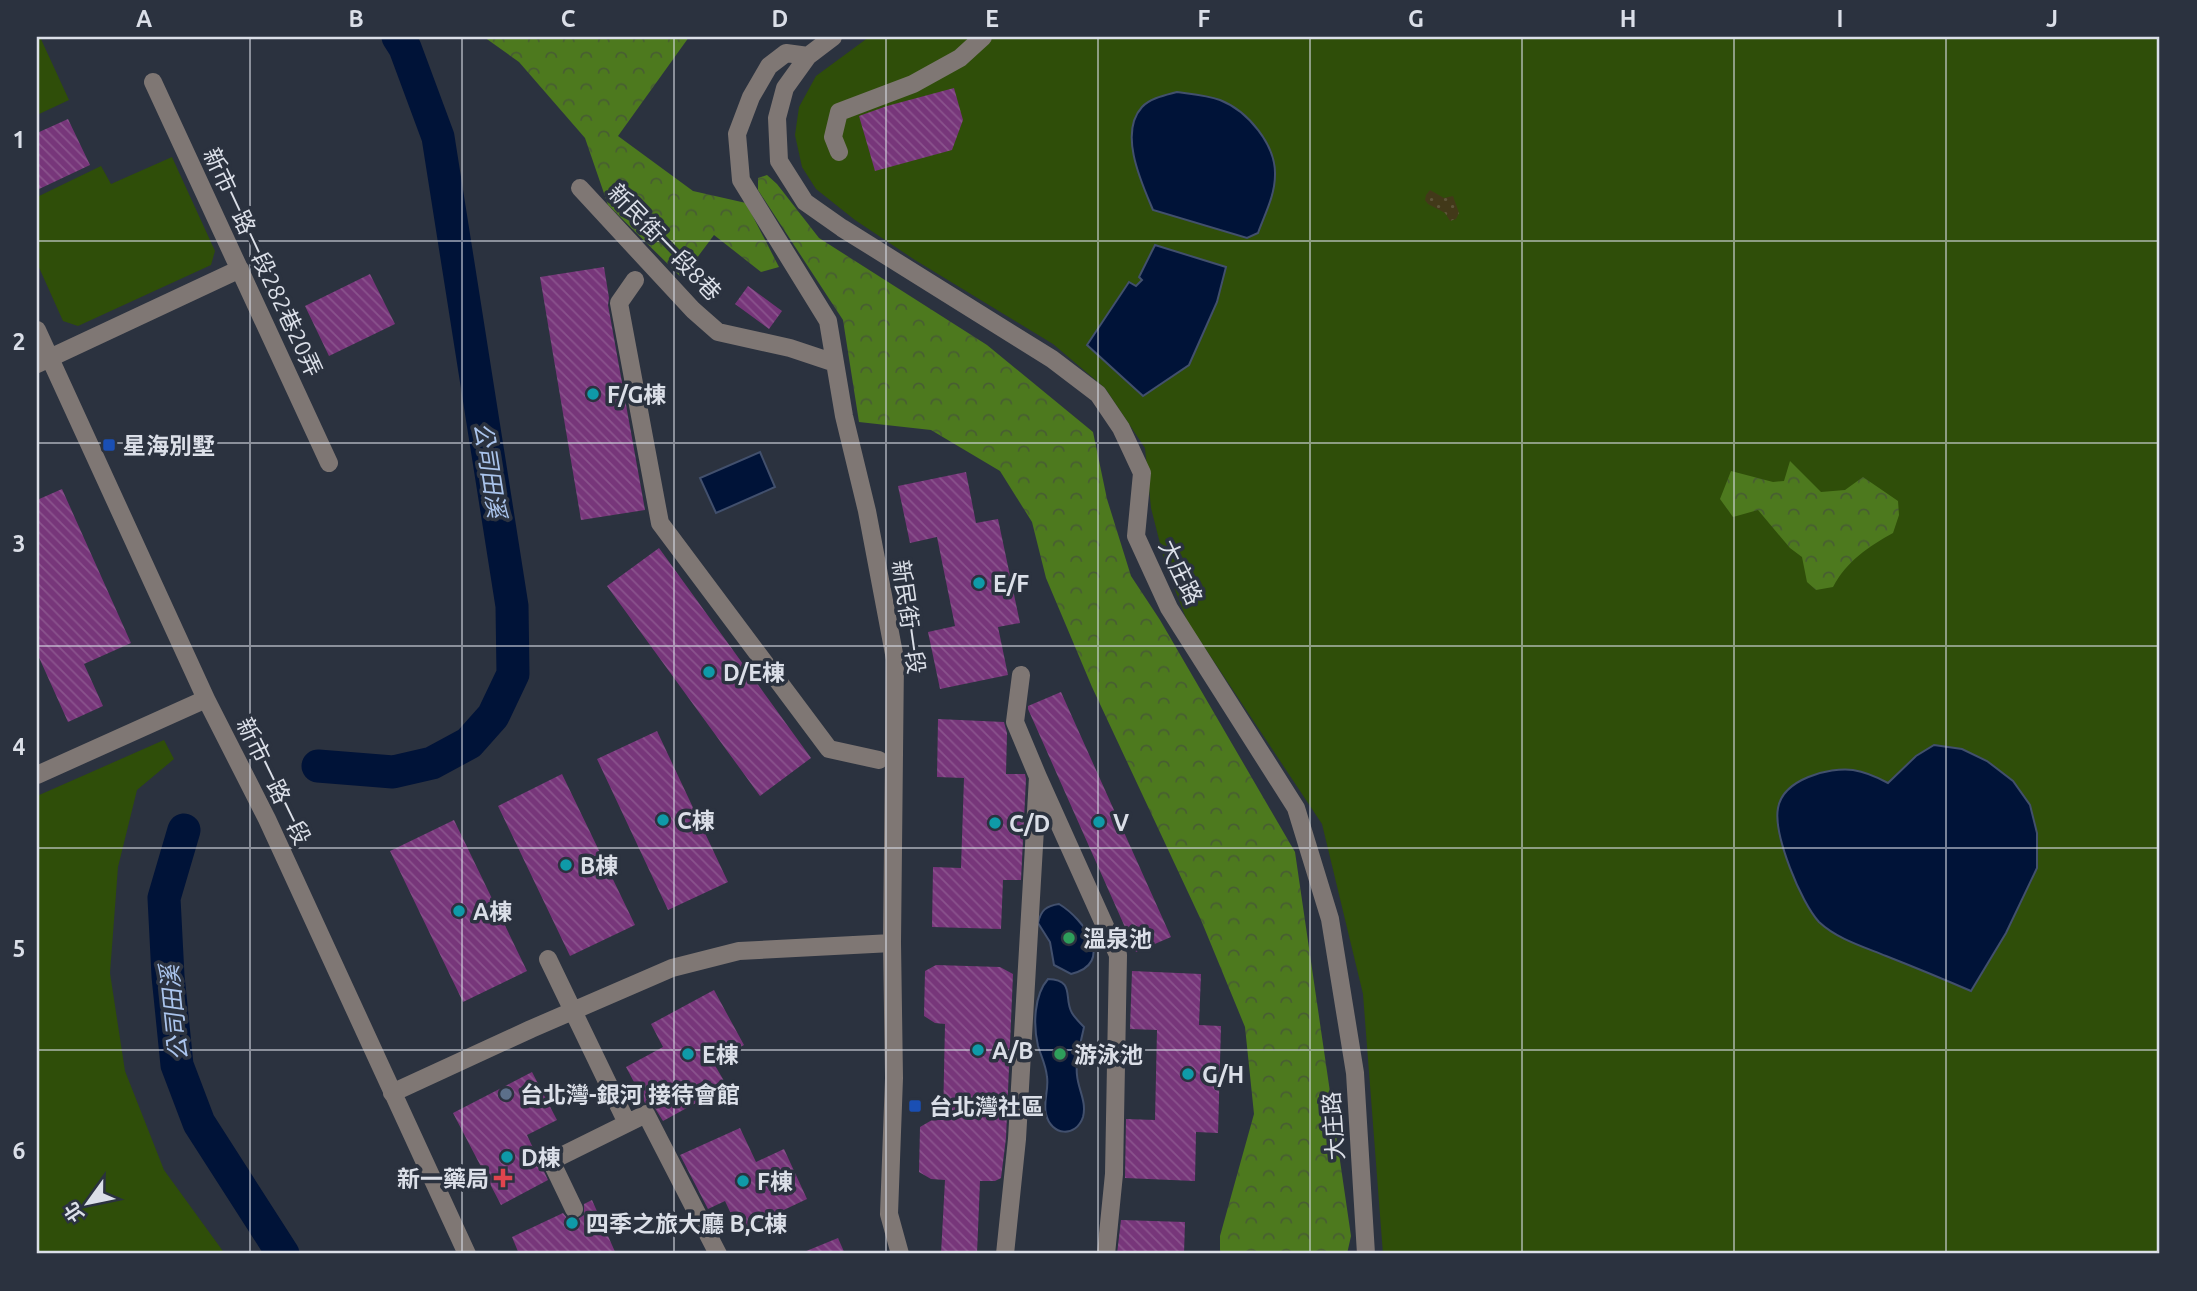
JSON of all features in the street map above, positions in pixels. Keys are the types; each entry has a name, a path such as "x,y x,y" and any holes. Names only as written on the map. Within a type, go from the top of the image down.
{"street":[{"path":"783,37 808,57"},
{"name":"大庄路","path":"834,37 808,57 785,88 777,118 779,161 805,202 1052,359 1098,394 1121,428 1142,473 1136,536 1169,608 1296,807 1331,919 1354,1073 1366,1254"},
{"path":"839,152 833,137 839,112 914,84 960,58 983,37"},
{"name":"新民街一段","path":"808,57 786,53 769,66 751,97 737,134 741,180 828,321 844,416 867,511 895,659 892,943 894,1079 890,1214 900,1254"},
{"name":"新市一路一段282巷20弄","path":"153,82 329,463"},
{"name":"新民街一段8巷","path":"580,188 693,310 718,332 790,348 835,363"},
{"path":"43,361 240,269"},
{"path":"635,280 619,303 660,523 829,749 879,760"},
{"name":"新市一路一段","path":"37,330 43,361 205,699 267,819 467,1254"},
{"path":"1021,675 1015,722 1118,955 1114,1174 1106,1254"},
{"path":"37,775 205,699"},
{"path":"1005,1254 1017,1139 1038,777"},
{"path":"392,1093 672,968 739,951 892,943"},
{"path":"548,959 627,1124"},
{"path":"574,1209 551,1161 646,1114 718,1254"}],"green space":[{"path":"37,37 40,37 69,100 37,115"},
{"path":"484,37 689,37 618,136 693,191 746,203 779,267 761,272 714,235 682,278 608,205 585,138 519,62"},
{"path":"869,37 2160,37 2160,1254 1383,1254 1363,994 1322,824 1187,621 1165,563 1151,508 1145,448 1105,388 1053,344 855,220 816,189 802,167 795,135 799,107 816,76"},
{"path":"172,157 215,251 211,265 78,326 63,321 37,263 37,197 101,166 111,184"},
{"path":"767,175 819,238 987,345 1093,432 1107,499 1131,576 1160,620 1295,852 1351,1236 1347,1254 1220,1254 1220,1236 1254,1114 1245,1027 1201,920 1092,687 1046,578 1032,522 1000,471 931,430 859,422 843,320 758,190 758,178"},
{"path":"1790,461 1821,492 1845,490 1863,477 1898,501 1899,515 1893,533 1859,556 1844,570 1833,587 1816,590 1807,582 1802,557 1790,548 1758,510 1733,517 1720,499 1731,471 1773,482 1784,481"},
{"path":"164,740 174,759 137,790 118,867 110,973 125,1071 164,1170 225,1254 37,1254 37,796"}],"sand":[{"path":"1430,190 1444,198 1453,196 1459,213 1456,219 1450,221 1445,213 1428,204 1425,200"}],"water":[{"path":"1177,92 1209,97 1230,105 1250,121 1265,141 1274,164 1275,182 1258,233 1247,238 1153,210 1134,158 1132,130 1135,118 1145,104"},
{"path":"1155,245 1226,267 1217,302 1189,365 1143,396 1087,345 1129,282 1136,286 1142,280 1139,277"},
{"path":"760,452 775,487 716,513 700,478"},
{"path":"1934,745 1962,749 1987,761 2013,781 2030,805 2037,833 2037,868 2006,933 1971,991 1851,942 1826,928 1804,900 1790,868 1780,834 1778,808 1788,789 1798,782 1820,773 1853,770 1888,783 1916,756"},
{"name":"溫泉池","path":"1059,904 1086,930 1094,951 1092,961 1071,974 1054,965 1050,942 1038,923 1045,909"},
{"name":"游泳池","path":"1048,979 1057,980 1066,986 1072,1013 1084,1027 1077,1069 1083,1117 1075,1128 1064,1132 1053,1127 1046,1114 1047,1077 1035,1029 1037,1002"}],"building":[{"path":"954,88 963,120 952,150 875,171 859,116"},
{"path":"68,119 90,165 37,190 37,133"},
{"name":"F/G棟","path":"604,267 608,305 645,510 581,520 540,277"},
{"path":"370,274 395,324 329,356 305,306"},
{"path":"748,286 782,311 769,329 735,304"},
{"name":"E/F","path":"966,472 976,523 998,519 1020,623 998,627 1008,675 940,689 928,632 955,626 937,537 910,543 898,486"},
{"path":"62,489 131,643 84,664 103,706 68,722 37,653 37,500"},
{"name":"D/E棟","path":"659,548 811,758 760,796 607,586"},
{"name":"V","path":"1061,692 1171,937 1136,952 1028,709 1028,706"},
{"name":"C/D","path":"938,719 1004,722 1007,733 1006,774 1025,774 1021,880 1003,880 1001,929 932,927 933,867 961,868 964,778 937,777"},
{"name":"C棟","path":"657,731 728,882 668,910 597,759"},
{"name":"B棟","path":"562,774 635,925 570,956 498,806"},
{"name":"A棟","path":"454,820 527,971 463,1002 390,851"},
{"name":"A/B","path":"936,965 1000,967 1013,974 1006,1138 1001,1178 995,1181 980,1181 977,1254 941,1254 945,1180 931,1179 919,1172 920,1127 932,1120 943,1120 945,1024 935,1023 924,1016 925,971"},
{"name":"G/H","path":"1132,971 1201,974 1199,1025 1221,1026 1218,1133 1196,1132 1195,1181 1125,1178 1126,1119 1155,1120 1157,1030 1130,1029"},
{"name":"E棟","path":"714,990 744,1045 713,1062 727,1086 663,1121 653,1105 645,1103 626,1067 663,1047 651,1024"},
{"name":"D棟","path":"532,1072 557,1120 527,1135 548,1180 501,1205 453,1113"},
{"name":"F棟","path":"740,1128 756,1162 784,1149 807,1199 739,1231 725,1201 708,1209 680,1155"},
{"name":"四季之旅大廳 B,C棟","path":"592,1200 616,1254 519,1254 512,1237 563,1213 568,1219 578,1219 584,1215 584,1204"},
{"path":"1121,1220 1185,1222 1184,1254 1117,1254"},
{"path":"838,1238 845,1254 799,1254"}],"waterway":[{"name":"公司田溪","path":"318,766 393,772 432,763 469,743 493,716 513,674 512,606 438,137 405,48 398,37"},
{"name":"公司田溪","path":"184,830 164,898 177,1065 199,1123 283,1254"}],"place":[{"name":"F/G棟","path":"593,394"},
{"name":"星海別墅","path":"109,445"},
{"name":"E/F","path":"979,583"},
{"name":"D/E棟","path":"709,672"},
{"name":"C棟","path":"663,820"},
{"name":"V","path":"1099,822"},
{"name":"C/D","path":"995,823"},
{"name":"B棟","path":"566,865"},
{"name":"A棟","path":"459,911"},
{"name":"溫泉池","path":"1069,938"},
{"name":"A/B","path":"978,1050"},
{"name":"E棟","path":"688,1054"},
{"name":"游泳池","path":"1060,1054"},
{"name":"G/H","path":"1188,1074"},
{"name":"台北灣-銀河 接待會館","path":"506,1094"},
{"name":"台北灣社區","path":"915,1106"},
{"name":"D棟","path":"507,1157"},
{"name":"新一藥局","path":"503,1178"},
{"name":"F棟","path":"743,1181"},
{"name":"四季之旅大廳 B,C棟","path":"572,1223"}]}
